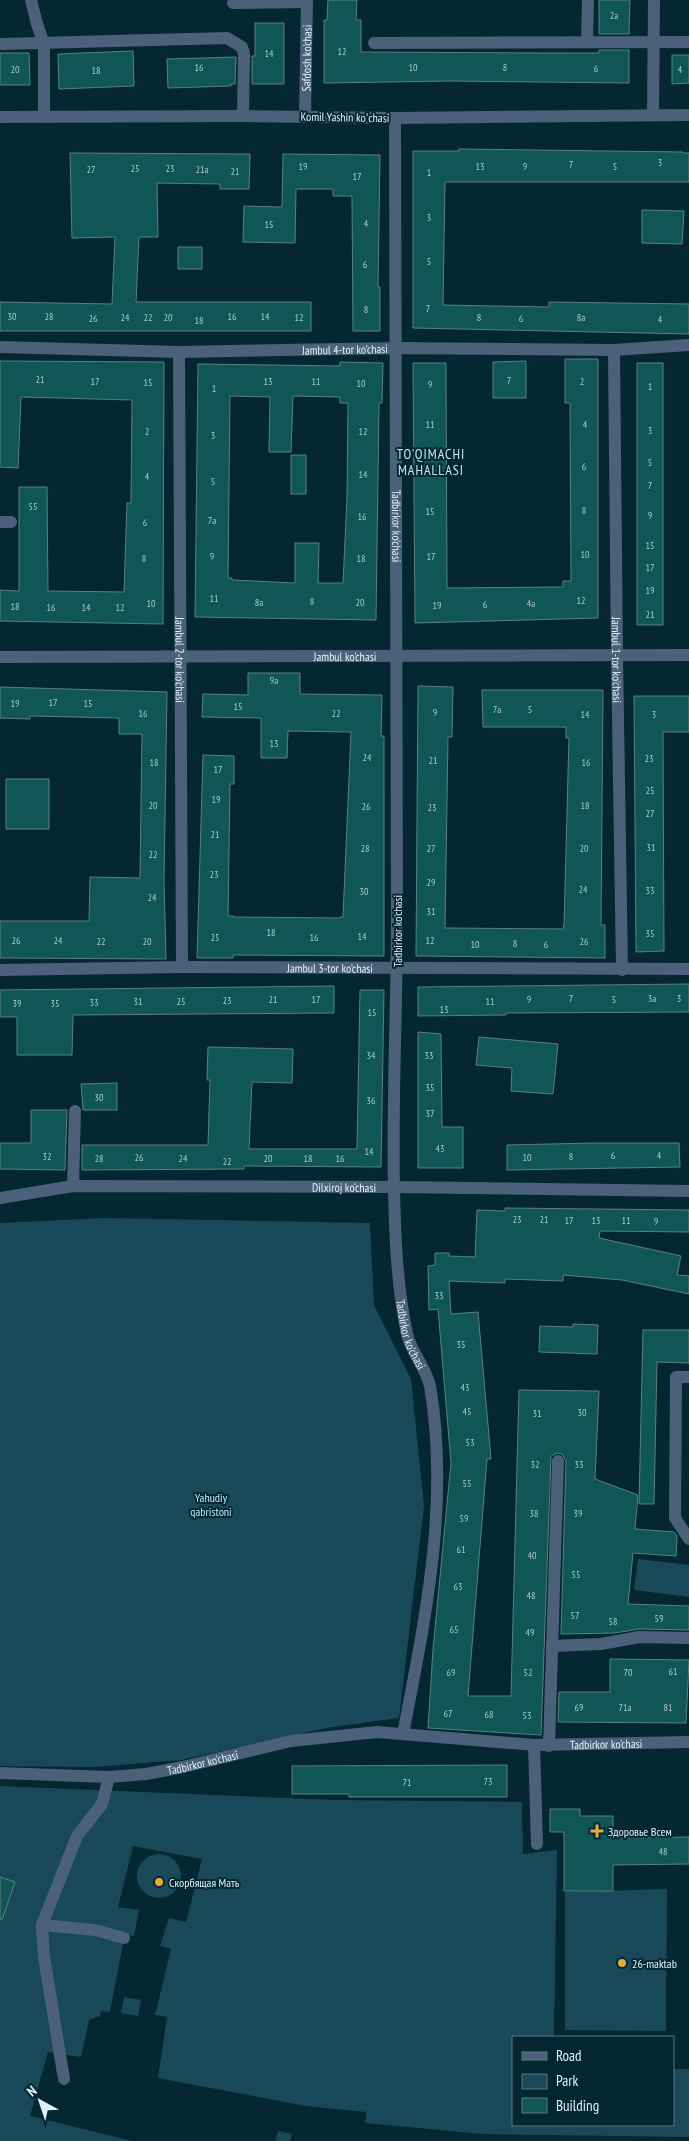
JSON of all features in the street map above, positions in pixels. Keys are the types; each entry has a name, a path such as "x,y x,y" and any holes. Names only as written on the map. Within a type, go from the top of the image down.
{"street":[{"path":"31,0 44,44 44,116"},
{"path":"587,42 588,0"},
{"path":"653,115 654,0"},
{"path":"234,3 307,1"},
{"name":"Safdosh ko'chasi","path":"305,117 307,1"},
{"path":"0,44 227,38 242,47 244,54 243,116"},
{"path":"374,43 689,42"},
{"name":"Komil Yashin koʻchasi","path":"0,116 394,118 689,115"},
{"name":"Tadbirkor ko'chasi","path":"394,118 398,657 394,1187 398,1269 408,1338 429,1382 438,1464 436,1535 417,1665 403,1734"},
{"name":"Jambul 4-tor ko'chasi","path":"0,347 179,352 397,348 614,350 689,344"},
{"name":"Jambul 1-tor ko'chasi","path":"614,350 622,970"},
{"name":"Jambul 2-tor ko'chasi","path":"179,352 182,967"},
{"name":"Jambul ko'chasi","path":"0,657 689,655"},
{"name":"Jambul 3-tor ko'chasi","path":"0,970 182,967 689,969"},
{"path":"73,1186 75,1110"},
{"name":"Dilxiroj ko‘chasi","path":"0,1198 73,1186 394,1187 689,1191"},
{"path":"689,1377 676,1377 675,1508 675,1518 689,1539"},
{"path":"549,1746 558,1461"},
{"path":"552,1646 601,1644 639,1637 689,1638"},
{"name":"Tadbirkor ko'chasi","path":"0,1773 109,1776 165,1771 266,1746 320,1737 376,1732 549,1746 689,1742"},
{"path":"534,1745 537,1844"},
{"path":"64,2079 44,1957 42,1925 77,1836 102,1804 108,1789 109,1776"},
{"path":"42,1925 95,1930 124,1938"}],"green space":[{"name":"Yahudiy qabristoni","path":"104,1218 370,1223 374,1305 411,1379 424,1506 399,1718 326,1728 181,1760 95,1767 0,1766 0,1223"},
{"path":"638,1559 689,1565 689,1597 634,1590"},
{"path":"0,1786 333,1800 522,1802 523,1854 557,1850 554,2036 512,2036 512,2126 674,2126 674,2069 689,2069 689,2137 482,2134 365,2123 366,2112 306,2106 158,2078 167,2017 155,2015 171,1949 160,1946 169,1918 186,1922 202,1859 133,1846 118,1907 139,1910 134,1936 129,1935 124,1938 110,2012 101,2011 100,2016 89,2020 81,2057 48,2052 30,2116 132,2141 0,2141"},
{"path":"163,1854 175,1860 180,1867 180,1885 175,1892 168,1897 155,1898 147,1895 140,1888 137,1872 140,1864 147,1857"},
{"path":"667,1889 666,2031 565,2030 565,1892"},
{"path":"124,1997 141,2000 138,2016 121,2013"},
{"path":"278,2131 292,2134 290,2141 275,2141"}],"building":[{"path":"328,0 357,0 356,20 361,20 361,52 599,53 599,50 629,50 629,83 449,81 324,83 324,20 327,20"},
{"path":"599,0 630,0 629,34 599,34"},
{"path":"255,23 284,23 284,84 252,84 252,56 255,56"},
{"path":"133,51 134,86 59,89 58,54"},
{"path":"0,53 29,53 30,85 0,85"},
{"path":"672,55 689,55 689,83 672,84"},
{"path":"236,57 235,84 231,84 231,86 168,88 167,59"},
{"path":"459,149 689,153 689,182 445,182 443,305 549,307 549,302 689,304 689,334 413,328 413,151 459,151"},
{"path":"70,153 250,154 249,189 220,189 220,184 157,183 158,237 139,237 136,302 311,302 311,331 0,331 0,302 112,304 115,237 72,238"},
{"path":"283,154 380,155 378,287 380,287 380,331 353,331 352,196 333,196 333,189 296,189 295,243 243,242 244,206 282,207"},
{"path":"642,210 684,211 682,244 642,243"},
{"path":"178,247 202,247 202,269 178,269"},
{"path":"565,359 598,359 598,618 415,623 413,363 446,363 447,588 563,587 563,581 571,581 570,403 565,403"},
{"path":"0,361 164,362 163,624 0,621 0,590 19,591 19,487 47,487 48,591 124,592 127,503 131,503 132,400 21,397 18,468 0,467"},
{"path":"526,361 526,398 493,398 493,362"},
{"path":"340,362 383,363 382,403 379,403 376,620 195,617 198,364 340,366","holes":["230,396 270,397 269,452 291,452 293,396 340,397 340,403 348,403 347,497 343,583 318,583 319,543 295,543 295,583 232,580 232,578 228,578"]},
{"path":"637,363 663,363 663,625 637,625"},
{"path":"291,455 306,455 306,494 291,494"},
{"path":"248,673 300,673 300,694 382,695 381,736 384,736 384,956 233,955 233,958 197,958 203,755 234,756 234,784 230,784 228,916 343,917 351,732 288,731 287,758 261,758 261,718 202,717 203,694 248,695"},
{"path":"418,686 453,687 452,737 448,737 445,928 563,929 564,924 569,738 566,738 566,727 483,727 482,690 603,690 601,925 605,925 605,958 416,956"},
{"path":"0,687 167,692 164,880 166,959 0,958 0,921 89,921 90,877 140,878 142,734 119,734 119,718 30,716 30,719 0,718"},
{"path":"634,696 689,696 689,732 663,732 664,951 636,952"},
{"path":"6,779 49,779 49,829 6,829"},
{"path":"689,984 689,1012 506,1013 506,1015 418,1016 418,987"},
{"path":"334,986 334,1013 73,1015 72,1055 17,1055 17,1017 0,1017 0,990"},
{"path":"360,990 384,990 381,1167 244,1166 244,1169 82,1170 82,1145 208,1145 210,1080 207,1080 208,1047 293,1049 292,1083 252,1082 249,1149 357,1149"},
{"path":"418,1032 441,1034 442,1127 463,1127 463,1168 418,1168"},
{"path":"479,1037 558,1044 553,1094 511,1091 512,1068 476,1065"},
{"path":"117,1083 117,1110 83,1110 81,1084"},
{"path":"31,1110 67,1110 65,1170 0,1169 0,1143 31,1143"},
{"path":"679,1143 680,1167 507,1170 507,1145"},
{"path":"505,1208 689,1210 689,1232 600,1231 599,1238 681,1256 677,1275 689,1276 689,1294 622,1280 563,1275 563,1281 505,1279 505,1283 449,1281 451,1314 478,1312 491,1459 487,1459 468,1696 511,1696 519,1390 599,1391 595,1479 638,1495 635,1529 674,1532 677,1536 676,1556 633,1553 628,1604 689,1606 689,1630 639,1629 615,1633 561,1634 566,1461 562,1454 558,1453 551,1456 541,1735 428,1728 433,1649 451,1463 438,1309 429,1310 428,1266 435,1265 435,1253 449,1253 449,1256 475,1257 477,1210 505,1211"},
{"path":"573,1324 598,1325 597,1354 539,1352 540,1326 573,1327"},
{"path":"643,1330 689,1330 689,1363 657,1362 654,1504 639,1504"},
{"path":"610,1659 689,1660 686,1723 558,1722 559,1692 610,1692"},
{"path":"507,1765 507,1797 349,1797 349,1794 292,1794 292,1766"},
{"path":"550,1809 580,1809 580,1816 613,1816 613,1838 689,1837 689,1864 613,1865 613,1891 564,1891 564,1832 550,1832"},
{"path":"0,1877 15,1882 2,1920 0,1919"}],"place":[{"name":"Здоровье Всем","path":"597,1831"},
{"name":"Скорбящая Мать","path":"159,1882"},
{"name":"26-maktab","path":"622,1963"}],"district":[{"name":"TO'QIMACHI MAHALLASI","path":"431,462"}]}
